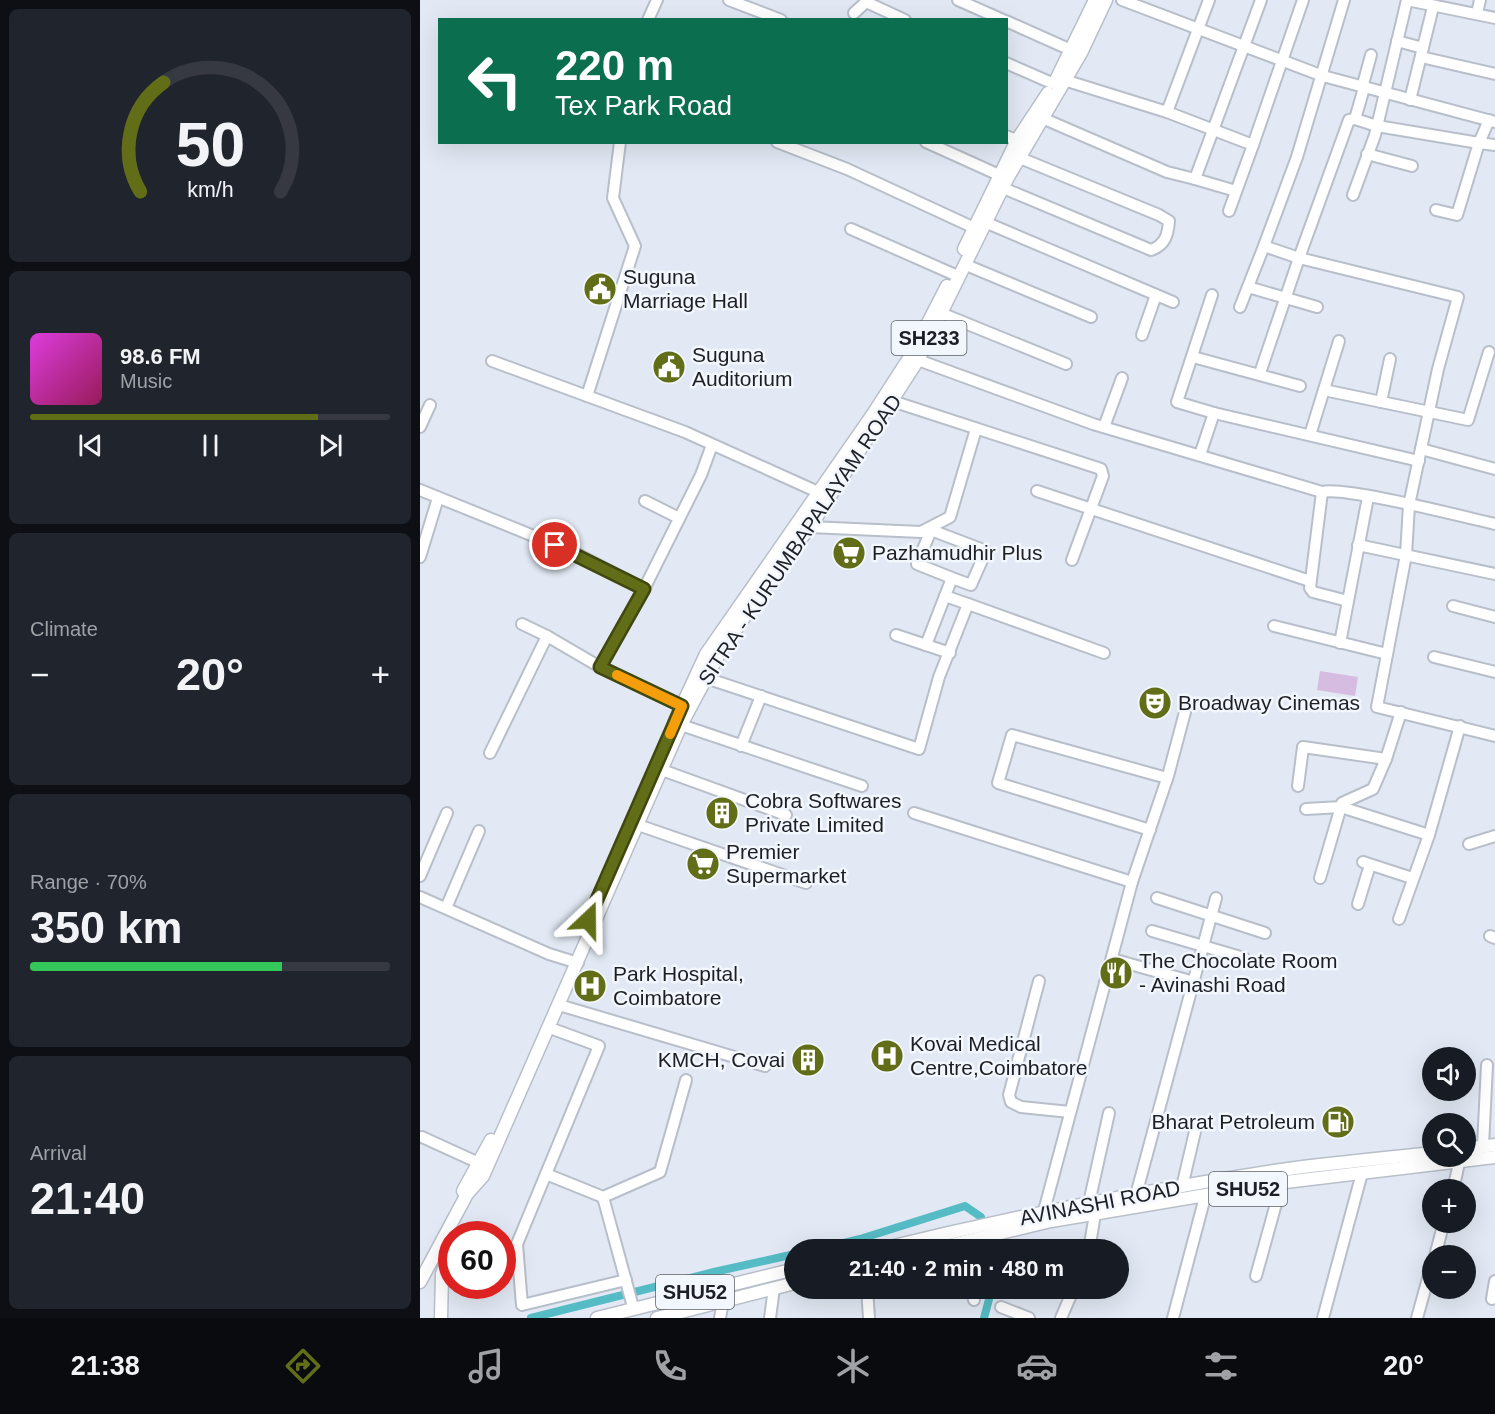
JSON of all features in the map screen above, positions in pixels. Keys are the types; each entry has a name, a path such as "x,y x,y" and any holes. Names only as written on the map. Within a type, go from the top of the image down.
{"main road":[{"path":"686,707 706,654 913,352 953,274 981,227 1012,138 1059,82 1071,50 1095,1"},
{"name":"SITRA - KURUMBAPALAYAM ROAD","path":"420,1282 481,1170 686,707 777,569 810,527 918,360 943,314 981,227 1042,118 1059,82 1081,53 1095,1"},
{"name":"SITRA - KURUMBAPALAYAM ROAD","path":"420,1275 481,1170 550,1028 574,962 638,825 681,725 686,707"},
{"name":"AVINASHI ROAD","path":"1002,1228 1092,1209 1136,1195 1275,1171 1422,1154"},
{"name":"AVINASHI ROAD","path":"1476,1160 1495,1157"},
{"name":"AVINASHI ROAD","path":"972,1239 1044,1211 1092,1209 1205,1197 1282,1182 1422,1167"},
{"path":"461,1221 481,1170"},
{"name":"SHU52","path":"597,1318 784,1272"},
{"name":"SHU52","path":"657,1318 784,1286"},
{"path":"441,1299 441,1318"}],"street":[{"path":"649,18 657,0"},
{"path":"729,0 776,18"},
{"path":"958,0 1000,18"},
{"path":"1122,0 1323,76 1492,121 1479,144 1456,215 1436,210"},
{"path":"1167,112 1209,0"},
{"path":"1196,179 1261,0"},
{"path":"1229,211 1303,0"},
{"path":"1240,307 1297,157 1344,0"},
{"path":"1353,195 1377,126 1407,0 1433,7 1456,4 1477,14 1495,18"},
{"path":"1477,14 1480,0"},
{"path":"854,13 866,2 901,18"},
{"path":"1410,100 1433,7"},
{"path":"1008,21 1071,50"},
{"path":"1397,41 1422,52 1495,74"},
{"path":"1355,119 1371,55"},
{"path":"1008,64 1059,82 1167,112 1253,145"},
{"path":"1042,118 1167,172 1236,191"},
{"path":"1260,373 1348,120 1355,119 1377,126 1495,145"},
{"path":"588,396 635,246 614,198 620,144"},
{"path":"782,144 847,169 981,227 1173,302"},
{"path":"930,144 999,175"},
{"path":"1367,154 1412,166"},
{"path":"1003,188 1151,250 1163,244 1167,236 1169,221 1020,158"},
{"path":"851,229 953,274"},
{"path":"1264,246 1299,258 1458,297 1409,506 1406,555 1377,707 1495,736"},
{"path":"966,265 1091,317"},
{"path":"1248,287 1317,307"},
{"path":"1142,335 1156,295"},
{"path":"1212,295 1177,402 1310,435 1495,469"},
{"path":"943,314 1066,364"},
{"path":"1310,435 1339,341"},
{"path":"1324,390 1468,420 1488,352"},
{"path":"1193,357 1260,373 1300,386"},
{"path":"1381,402 1390,359"},
{"path":"918,360 1104,427 1272,479 1322,492 1328,490 1368,497 1495,524"},
{"path":"492,361 685,432 818,492"},
{"path":"1104,427 1122,378"},
{"path":"892,401 1101,470 1103,476 1072,560"},
{"path":"420,427 430,405"},
{"path":"1200,455 1214,413"},
{"path":"810,527 921,532 950,517 976,429"},
{"path":"600,667 644,589 701,475 712,446"},
{"path":"420,490 573,552 644,589"},
{"path":"1037,491 1310,581"},
{"path":"1322,492 1310,581 1313,592 1348,601"},
{"path":"1340,643 1368,497"},
{"path":"420,557 438,498"},
{"path":"645,501 679,518"},
{"path":"931,530 986,551 971,585 952,578 917,564 931,530"},
{"path":"1358,545 1495,574"},
{"path":"926,645 952,578"},
{"path":"945,596 1104,653"},
{"path":"706,678 919,749 939,676 968,604"},
{"path":"1453,606 1495,617"},
{"path":"522,624 600,667 686,707"},
{"path":"1274,626 1387,654"},
{"path":"896,635 950,653"},
{"path":"490,753 547,636"},
{"path":"1434,657 1495,672"},
{"path":"741,746 761,696"},
{"path":"1044,1211 1132,882 1167,778 1185,712"},
{"path":"1320,878 1341,807 1345,801 1373,789 1386,759 1401,712"},
{"path":"681,725 862,786"},
{"path":"1399,919 1429,835 1460,726"},
{"path":"1150,830 998,783 1012,735 1167,778"},
{"path":"1298,786 1303,747 1386,759"},
{"path":"662,770 786,815"},
{"path":"1306,809 1341,807 1429,835"},
{"path":"420,876 447,813"},
{"path":"914,813 1132,882"},
{"path":"638,825 806,883"},
{"path":"446,908 479,831"},
{"path":"1469,844 1495,836"},
{"path":"1358,904 1367,864 1412,878"},
{"path":"420,897 549,954 574,962"},
{"path":"1136,1195 1216,897"},
{"path":"1157,898 1265,933"},
{"path":"1152,931 1244,958"},
{"path":"1112,959 1194,982"},
{"path":"1039,981 1009,1095 1011,1102 1021,1107 1070,1112"},
{"path":"559,1005 765,1066"},
{"path":"550,1028 599,1046 517,1244 522,1305 626,1280"},
{"path":"1487,1065 1489,1146"},
{"path":"546,1174 603,1197 660,1172 686,1080"},
{"path":"1090,1239 1092,1209 1109,1113"},
{"path":"1182,1187 1197,1123"},
{"path":"422,1137 481,1170"},
{"path":"1323,1318 1362,1173"},
{"path":"1256,1276 1282,1182"},
{"path":"603,1197 632,1310"},
{"path":"1173,1318 1205,1197"},
{"path":"1492,1299 1495,1281"},
{"path":"770,1318 774,1288"},
{"path":"868,1299 869,1318"},
{"path":"1061,1318 1069,1299"},
{"path":"1417,1318 1422,1299"},
{"path":"720,1318 723,1302"},
{"path":"1001,1307 1029,1318"}],"shaded area":[{"path":"1320,671 1358,677 1355,696 1317,690"}],"waterway":[{"path":"860,1239 965,1206 981,1217 988,1239"},
{"path":"531,1318 784,1256"},
{"path":"984,1318 989,1299"}],"slow traffic":[{"path":"617,675 682,706 670,734"}],"place":[{"name":"Suguna Marriage Hall","path":"600,289"},
{"name":"Suguna Auditorium","path":"669,367"},
{"name":"Pazhamudhir Plus","path":"849,553"},
{"name":"Broadway Cinemas","path":"1155,703"},
{"name":"Cobra Softwares Private Limited","path":"722,813"},
{"name":"Premier Supermarket","path":"703,864"},
{"name":"The Chocolate Room - Avinashi Road","path":"1116,973"},
{"name":"Park Hospital, Coimbatore","path":"590,986"},
{"name":"Kovai Medical Centre,Coimbatore","path":"887,1056"},
{"name":"KMCH, Covai","path":"808,1060"},
{"name":"Bharat Petroleum","path":"1338,1122"}],"route":[{"path":"555,545 644,589 600,667 682,706 588,920"}]}
